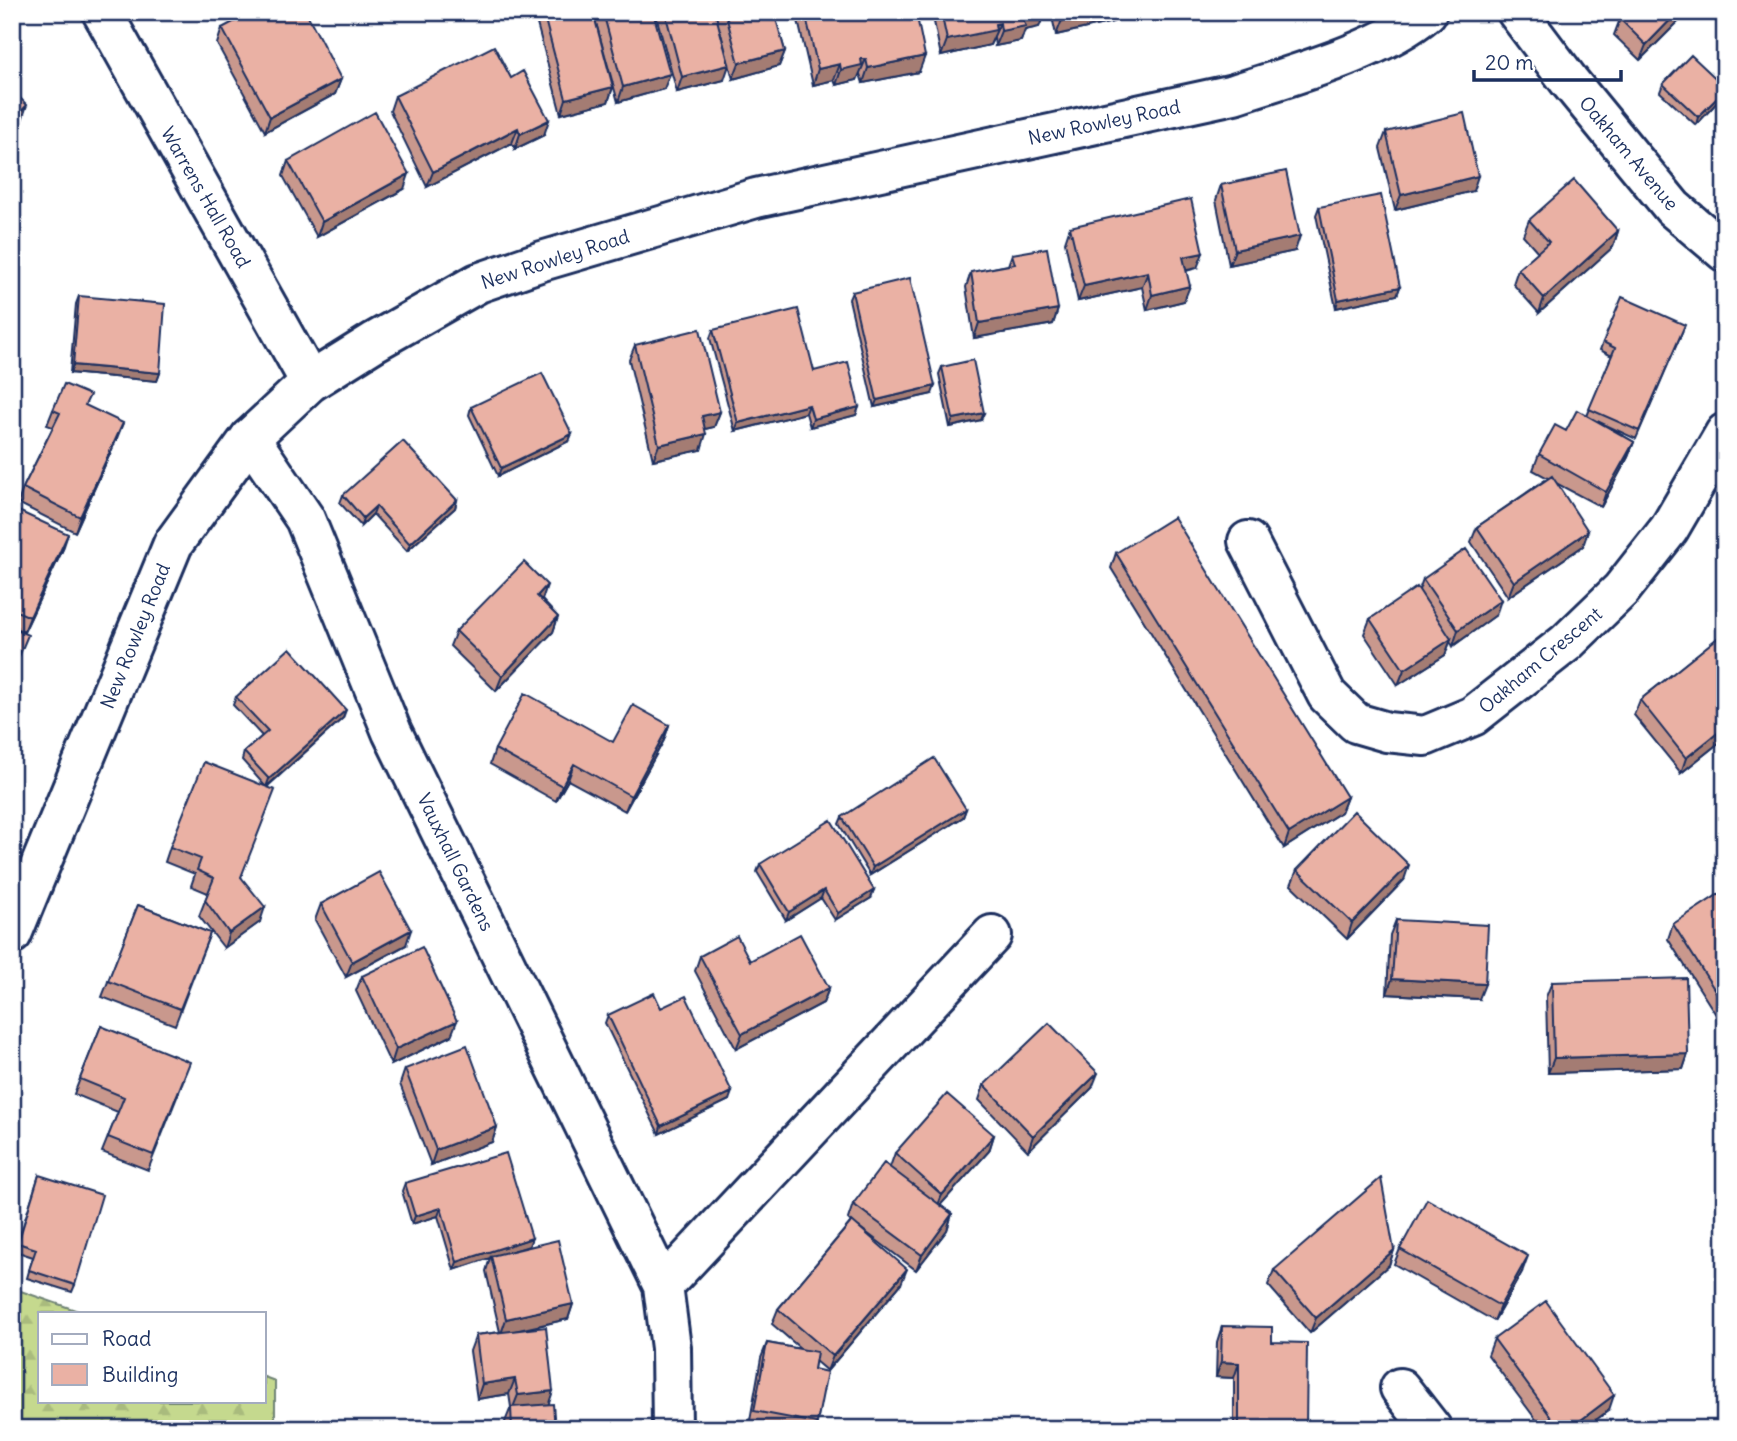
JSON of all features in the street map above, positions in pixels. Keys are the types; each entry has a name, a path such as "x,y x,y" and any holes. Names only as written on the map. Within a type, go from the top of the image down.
{"street":[{"name":"Warrens Hall Road","path":"102,12 310,382"},
{"name":"New Rowley Road","path":"12,934 173,544 250,438 310,382 455,295 478,283 516,270 757,198 1234,94 1303,72 1376,43 1427,12"},
{"name":"Oakham Avenue","path":"1517,12 1569,81 1673,208 1725,252"},
{"name":"Oakham Crescent","path":"1248,541 1326,695 1356,723 1387,732 1425,736 1472,716 1566,643 1621,590 1669,529 1725,433"},
{"name":"Vauxhall Gardens","path":"250,438 305,519 392,732 663,1286 671,1348 672,1429"},
{"path":"663,1286 992,935"},
{"path":"1401,1388 1432,1429"}],"green space":[{"path":"12,1288 81,1312 38,1312 38,1402 266,1402 266,1378 275,1381 275,1429 12,1429"}],"building":[{"path":"252,12 306,12 341,79 270,117 222,28"},
{"path":"543,12 593,12 613,87 566,99"},
{"path":"603,12 653,12 670,74 623,87"},
{"path":"665,12 715,12 729,65 682,77"},
{"path":"725,12 774,12 785,51 739,63"},
{"path":"805,12 916,12 925,56 868,68 866,59 861,59 862,65 841,70 840,64 818,69"},
{"path":"941,12 1043,12 1021,17 1026,26 1001,31 1000,23 995,24 996,30 947,40"},
{"path":"1060,12 1097,12 1062,20"},
{"path":"1627,12 1678,12 1646,45 1620,19"},
{"path":"494,46 511,78 523,71 549,120 520,134 518,128 433,172 395,96"},
{"path":"1691,55 1725,87 1698,117 1663,84"},
{"path":"12,90 27,105 12,121"},
{"path":"375,112 409,174 322,222 288,161"},
{"path":"1464,113 1478,176 1401,195 1386,132"},
{"path":"1286,171 1300,236 1235,250 1221,185"},
{"path":"1574,180 1618,231 1544,298 1518,269 1549,242 1529,220"},
{"path":"1381,195 1400,287 1338,300 1319,207"},
{"path":"1191,199 1203,253 1183,257 1190,286 1152,295 1148,272 1084,286 1070,227"},
{"path":"1047,248 1058,309 979,323 971,272 1015,264 1012,254"},
{"path":"910,278 935,386 877,400 852,292"},
{"path":"79,296 165,304 160,373 73,365"},
{"path":"1622,297 1685,325 1639,431 1589,409 1615,348 1603,342"},
{"path":"798,309 814,371 848,362 859,407 813,419 809,405 738,423 713,330"},
{"path":"700,329 720,412 702,416 706,434 659,445 635,345"},
{"path":"973,360 984,413 953,419 942,367"},
{"path":"542,373 572,434 501,468 471,407"},
{"path":"64,384 90,395 85,405 123,423 80,517 23,488 60,413 53,410"},
{"path":"1577,410 1634,442 1606,492 1539,454 1555,425 1566,431"},
{"path":"403,441 457,500 410,544 376,506 363,518 343,495"},
{"path":"1552,476 1588,531 1514,582 1477,527"},
{"path":"12,508 68,534 30,617 12,609"},
{"path":"1174,517 1347,797 1289,833 1116,553"},
{"path":"1466,549 1501,600 1458,630 1423,579"},
{"path":"524,562 547,585 537,596 558,617 502,676 456,631"},
{"path":"1417,587 1451,639 1404,670 1370,619"},
{"path":"12,628 28,635 12,673"},
{"path":"1725,632 1725,727 1686,758 1640,700"},
{"path":"290,648 346,710 269,779 244,752 268,731 236,697"},
{"path":"525,693 613,742 633,705 669,725 631,796 574,764 562,786 495,749"},
{"path":"934,758 966,809 873,867 842,817"},
{"path":"204,762 275,790 241,877 265,907 229,933 205,900 214,878 197,870 201,859 170,847"},
{"path":"1354,811 1409,865 1352,923 1297,870"},
{"path":"831,820 874,890 838,913 824,890 789,912 760,864"},
{"path":"379,872 411,930 352,962 321,904"},
{"path":"1719,894 1725,903 1723,1003 1673,924"},
{"path":"138,905 210,933 180,1009 108,981"},
{"path":"1396,920 1488,925 1485,984 1392,979"},
{"path":"800,934 829,988 742,1034 700,956 737,936 750,961"},
{"path":"422,947 457,1021 396,1049 362,976"},
{"path":"1686,978 1688,1054 1554,1058 1552,982"},
{"path":"654,993 661,1008 686,996 732,1092 661,1126 608,1015"},
{"path":"1049,1023 1098,1073 1033,1136 984,1085"},
{"path":"101,1026 190,1062 153,1155 108,1137 124,1097 80,1079"},
{"path":"467,1045 497,1127 436,1150 405,1069"},
{"path":"947,1094 994,1135 942,1195 895,1153"},
{"path":"506,1153 532,1238 457,1262 441,1208 415,1216 405,1183"},
{"path":"884,1163 952,1214 922,1255 853,1204"},
{"path":"39,1175 102,1195 75,1285 29,1270 36,1249 18,1243"},
{"path":"1381,1178 1394,1250 1316,1318 1274,1270"},
{"path":"1427,1199 1528,1256 1500,1306 1400,1249"},
{"path":"852,1221 907,1269 833,1356 778,1309"},
{"path":"558,1240 573,1304 506,1319 491,1256"},
{"path":"1546,1301 1614,1395 1569,1429 1560,1429 1494,1339"},
{"path":"1222,1326 1272,1327 1272,1342 1307,1343 1306,1429 1239,1429 1239,1363 1221,1362"},
{"path":"546,1327 553,1391 518,1395 515,1379 482,1384 476,1335"},
{"path":"767,1343 817,1352 814,1369 827,1372 817,1423 754,1411"},
{"path":"553,1404 555,1429 512,1429 511,1407"},
{"path":"1626,1418 1634,1429 1611,1429"},
{"path":"760,1424 791,1429 759,1429"}]}
